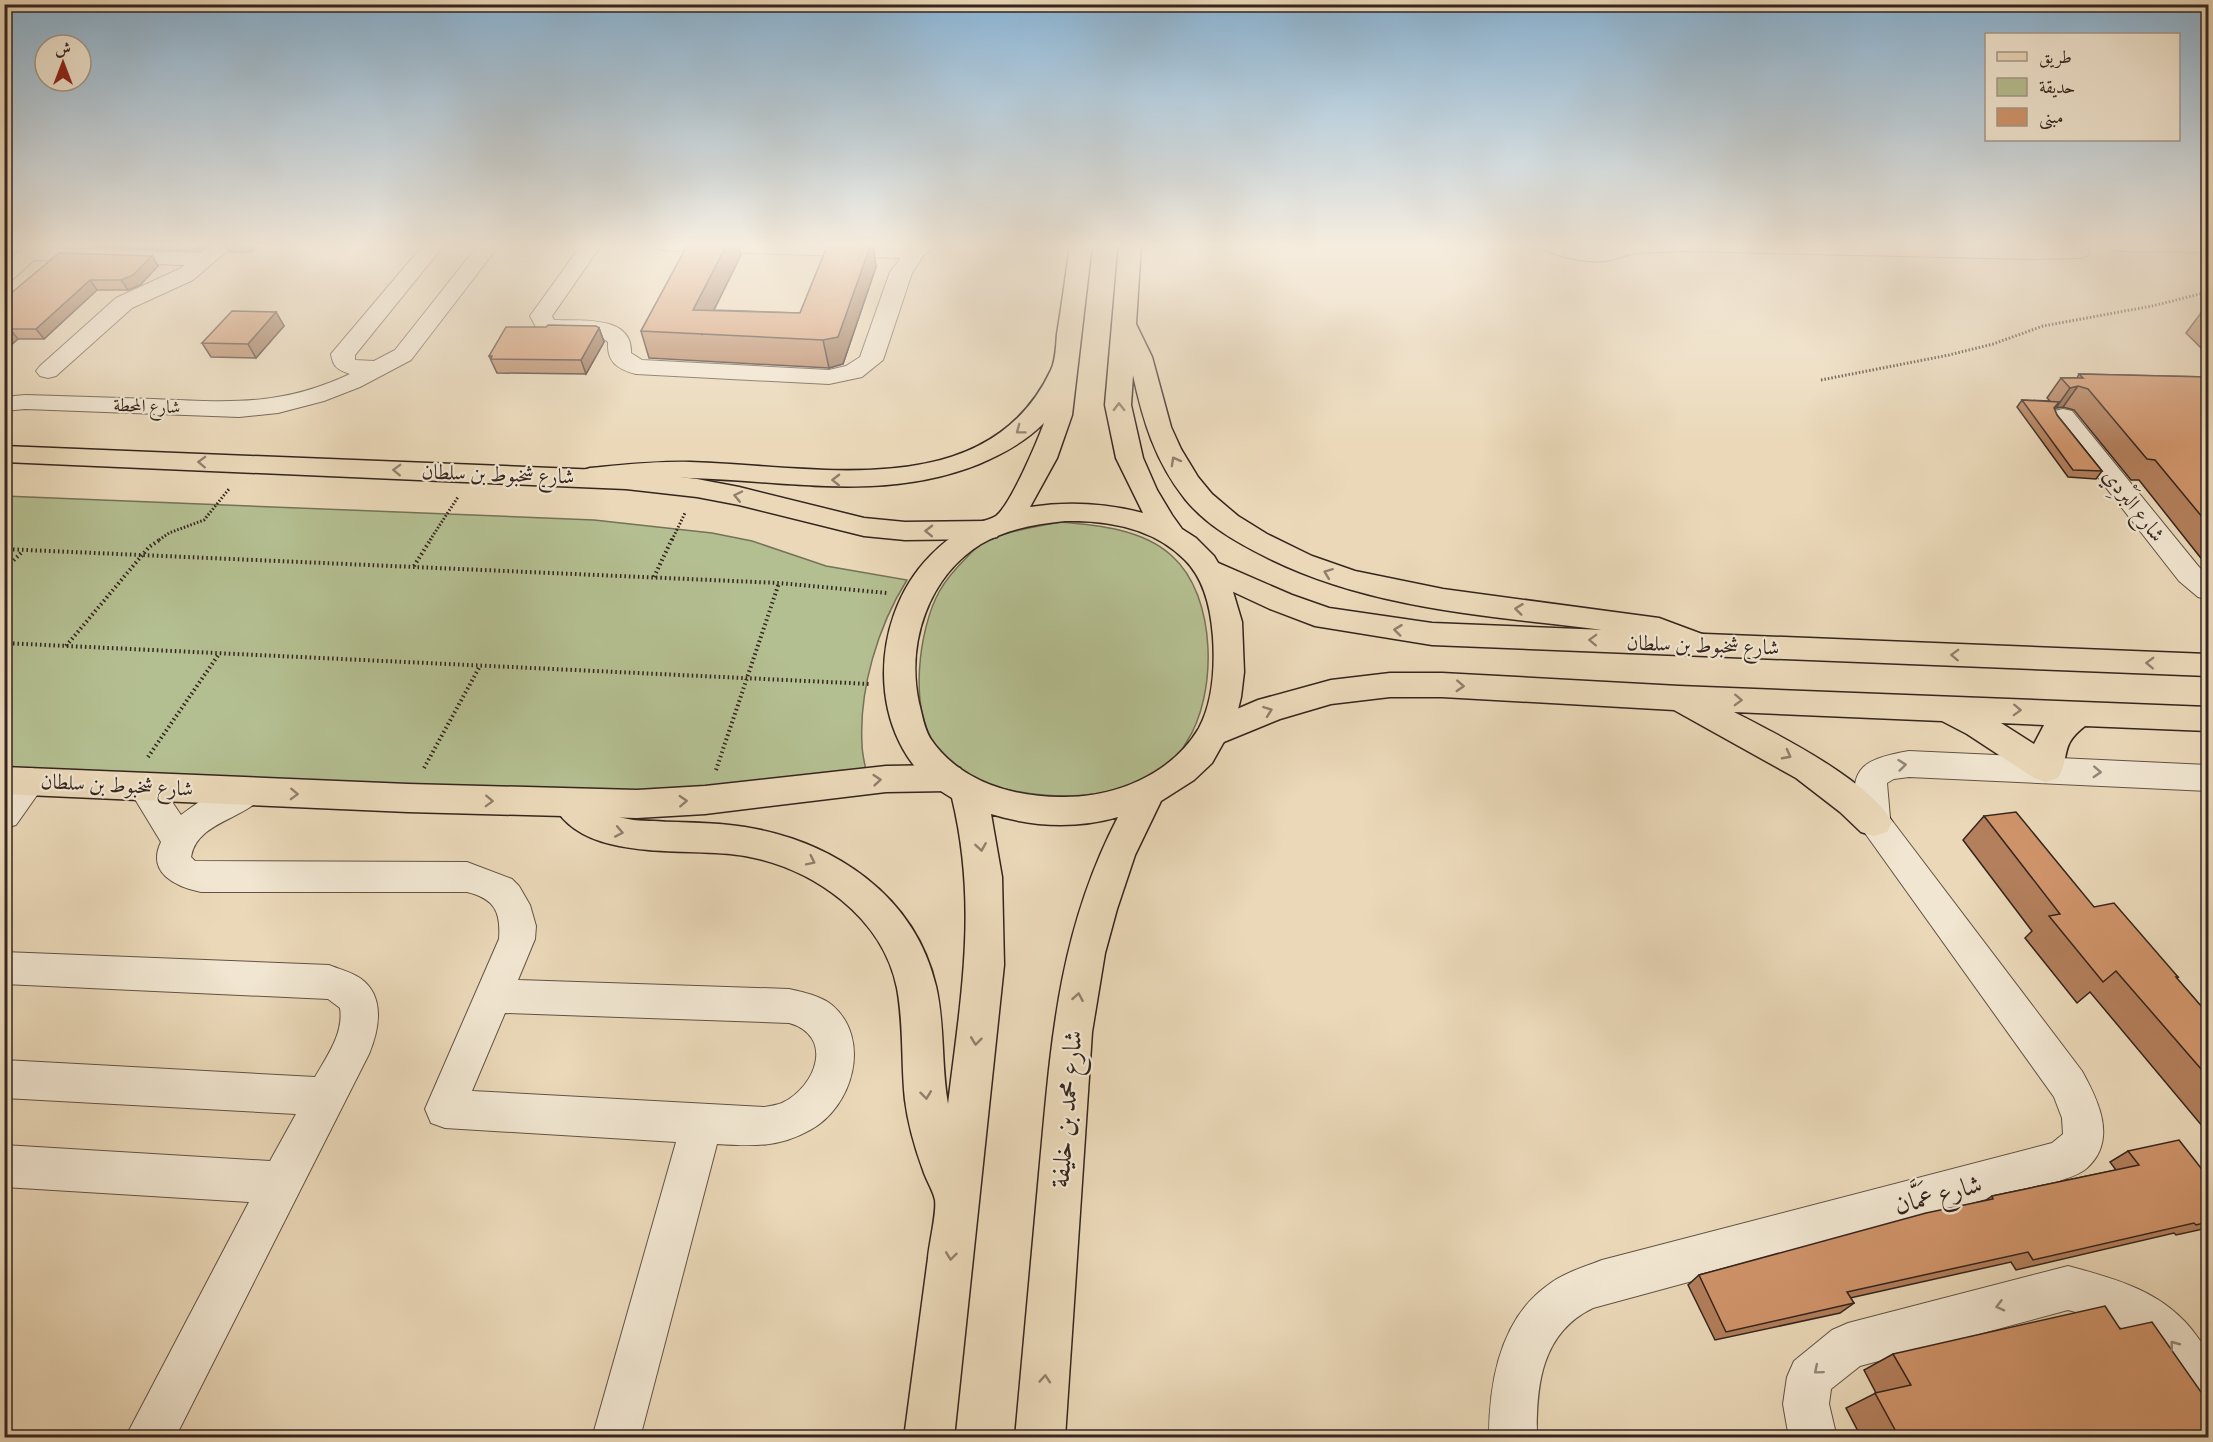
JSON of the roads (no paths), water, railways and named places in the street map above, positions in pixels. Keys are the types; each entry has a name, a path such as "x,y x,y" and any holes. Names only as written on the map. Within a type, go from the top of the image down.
{"main road":[{"path":"996,526 1025,493 1045,457 1059,415 1073,311"},
{"path":"1125,311 1118,405 1125,447 1142,491 1172,536"},
{"path":"1124,324 1142,363 1158,427 1173,460 1189,485 1206,504 1236,529 1274,551 1341,578 1380,589 1419,597 1639,625 1659,629 1699,645"},
{"path":"590,477 690,470 803,479 866,480 917,475 972,458 1021,430 1043,407 1066,366"},
{"name":"شارع شخبوط بن سلطان","path":"4,454 590,477 697,488 864,527 905,531 996,526"},
{"path":"1101,513 1139,521 1172,536 1187,545 1209,569 1223,606 1229,646 1226,689 1214,733 1203,750 1188,766 1148,793 1106,806 1070,811 1017,807 992,801 958,784 931,763 918,747 908,724 898,685 902,636 918,595 944,559 970,538 996,526 1042,514 1101,513"},
{"name":"شارع شخبوط بن سلطان","path":"1209,569 1281,602 1326,618 1432,634 2208,665"},
{"path":"1214,733 1270,709 1331,692 1390,685 1442,685 1679,698 2208,719"},
{"path":"1679,698 1795,759 1827,780 1874,822"},
{"path":"1945,707 1979,724 2046,770 2048,747 2059,727 2080,713"},
{"name":"شارع شخبوط بن سلطان","path":"18,780 248,792 570,804 637,804 705,800 875,780 958,784"},
{"path":"929,1437 985,965 987,916 983,860 978,829 958,784"},
{"name":"شارع محمد بن خليفة","path":"1040,1437 1072,1032 1086,953 1098,909 1117,855 1148,793"},
{"path":"570,804 591,822 622,833 717,838 776,848 828,869 871,903 889,925 903,949 914,976 921,1005 926,1102 943,1169 958,1203"}],"street":[{"path":"48,371 115,311"},
{"path":"289,405 320,379 379,311"},
{"name":"شارع المحطة","path":"4,404 34,402 239,410 289,405 341,387 396,360 408,350 438,311"},
{"path":"544,311 541,316 542,323 546,326 611,332 620,342 619,356 636,368 820,377 854,372 871,360 888,311"},
{"name":"شارع المحطة","path":"343,354 344,363 357,369 386,365"},
{"name":"شارع البَرْدِي","path":"2063,416 2189,574 2208,590"},
{"path":"1874,822 1868,788 1872,778 1885,767 1921,764 2208,778"},
{"path":"4,815 18,780"},
{"path":"136,786 162,812 177,841"},
{"path":"248,792 202,818 177,841 174,861 179,869 188,875 201,877 449,876 485,881 499,888 509,899 516,913 517,939 445,1109 764,1127 784,1123 804,1112 820,1098 831,1080 836,1062 835,1046 829,1031 819,1018 806,1010 789,1006 493,996"},
{"name":"شارع عَمَّان","path":"1513,1437 1512,1406 1521,1361 1535,1328 1564,1300 1602,1282 2057,1162 2075,1151 2084,1132 2080,1109 2068,1084 1874,822"},
{"path":"4,968 329,982 344,986 354,996 360,1009 360,1024 355,1041 149,1437"},
{"path":"4,1079 326,1097"},
{"path":"616,1437 702,1123"},
{"path":"4,1166 281,1183"},
{"path":"1813,1437 1806,1404 1810,1377 1848,1346 2068,1288 2118,1301 2154,1322 2171,1339 2208,1392"}]}
